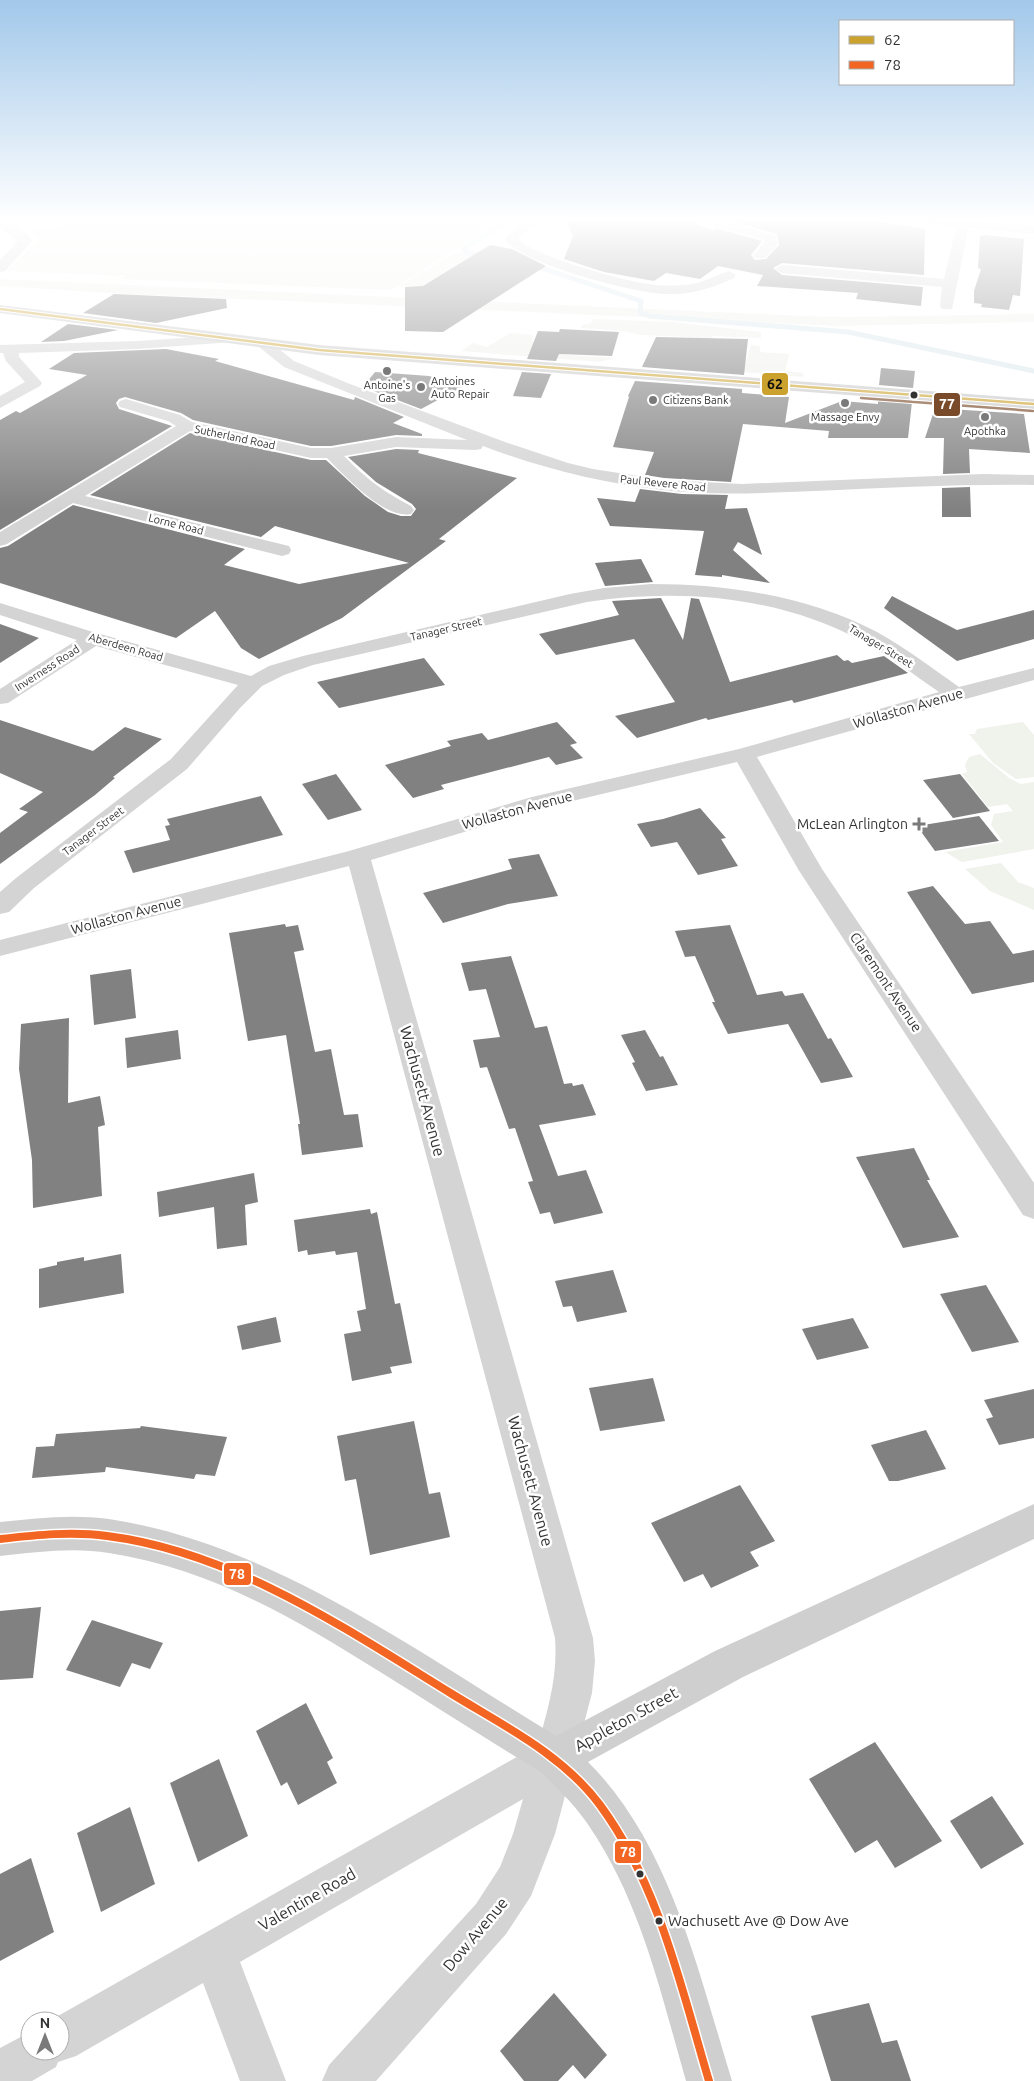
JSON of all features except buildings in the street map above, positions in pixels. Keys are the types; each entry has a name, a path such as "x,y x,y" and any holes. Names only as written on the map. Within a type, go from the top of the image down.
{"main road":[{"path":"54,316 319,350 1034,404"}],"street":[{"path":"0,403 34,383 11,358 6,349 138,345 227,339"},
{"name":"Paul Revere Road","path":"264,344 285,361 310,373 499,446 563,467 593,474 664,485 700,488 771,488 983,479 1034,480"},
{"path":"310,373 310,368 319,350"},
{"path":"126,404 174,418 187,426"},
{"name":"Sutherland Road","path":"0,540 187,426 311,452 332,452 396,442 499,446"},
{"path":"332,452 364,486 378,496 405,510"},
{"name":"Lorne Road","path":"70,497 282,550"},
{"name":"Tanager Street","path":"0,906 25,883 179,764 254,683 264,676 310,660 571,600 620,592 717,591 744,595 806,610 867,636 956,694"},
{"name":"Aberdeen Road","path":"0,609 94,638 254,683"},
{"name":"Inverness Road","path":"0,698 94,638"},
{"name":"Wollaston Avenue","path":"0,948 358,856 540,802 744,754 1034,674"},
{"name":"Claremont Avenue","path":"744,754 810,868 1034,1207"},
{"name":"Wachusett Avenue","path":"358,856 574,1638 575,1678 555,1758"},
{"name":"Appleton Street","path":"555,1758 729,1664 1034,1521"},
{"path":"0,1539 52,1534 97,1535 150,1544 213,1562 246,1576 322,1614 555,1758 580,1782 604,1811 644,1885 659,1920 709,2081"},
{"name":"Valentine Road","path":"70,2034 555,1758"},
{"name":"Dow Avenue","path":"345,2081 492,1918 507,1896 525,1860 555,1758"},
{"path":"214,1952 262,2081"},
{"path":"0,2074 23,2061"}],"shaded area":[{"path":"619,316 1034,316 1034,322 837,326"},
{"path":"594,319 673,322 761,332 761,338 642,335 623,331 581,328 583,324 589,324"},
{"path":"510,333 532,335 532,341 564,355 615,358 600,362 461,351 473,343 487,347"},
{"path":"751,345 760,346 760,352 789,354 785,371 803,373 803,377 704,369 744,368"},
{"path":"1023,722 1034,735 1034,777 1016,779 993,763 969,734 975,734 977,729"},
{"path":"980,754 1009,778 1021,784 1034,782 1034,849 962,862 945,852 1003,842 991,825 994,814 1013,811 1007,804 988,807 962,774 967,772 965,765 969,757"},
{"path":"1001,863 1018,882 1034,888 1034,910 990,891 965,869"}],"waterway":[{"path":"650,316 848,332 1034,371"}],"transit line":[{"name":"62","path":"55,316 319,350 1034,404"},
{"name":"77","path":"861,398 1033,411"},
{"name":"78","path":"0,1539 68,1534 110,1536 185,1554 220,1567 256,1582 324,1617 555,1758 581,1783 599,1804 623,1842 640,1874 667,1942 709,2081"}],"place":[{"name":"Antoine's Gas","path":"387,371"},
{"name":"Antoines Auto Repair","path":"421,387"},
{"name":"Citizens Bank","path":"653,400"},
{"name":"Massage Envy","path":"845,403"},
{"name":"Apothka","path":"985,417"},
{"name":"McLean Arlington","path":"919,824"},
{"name":"Wachusett Ave @ Dow Ave","path":"659,1921"}]}
